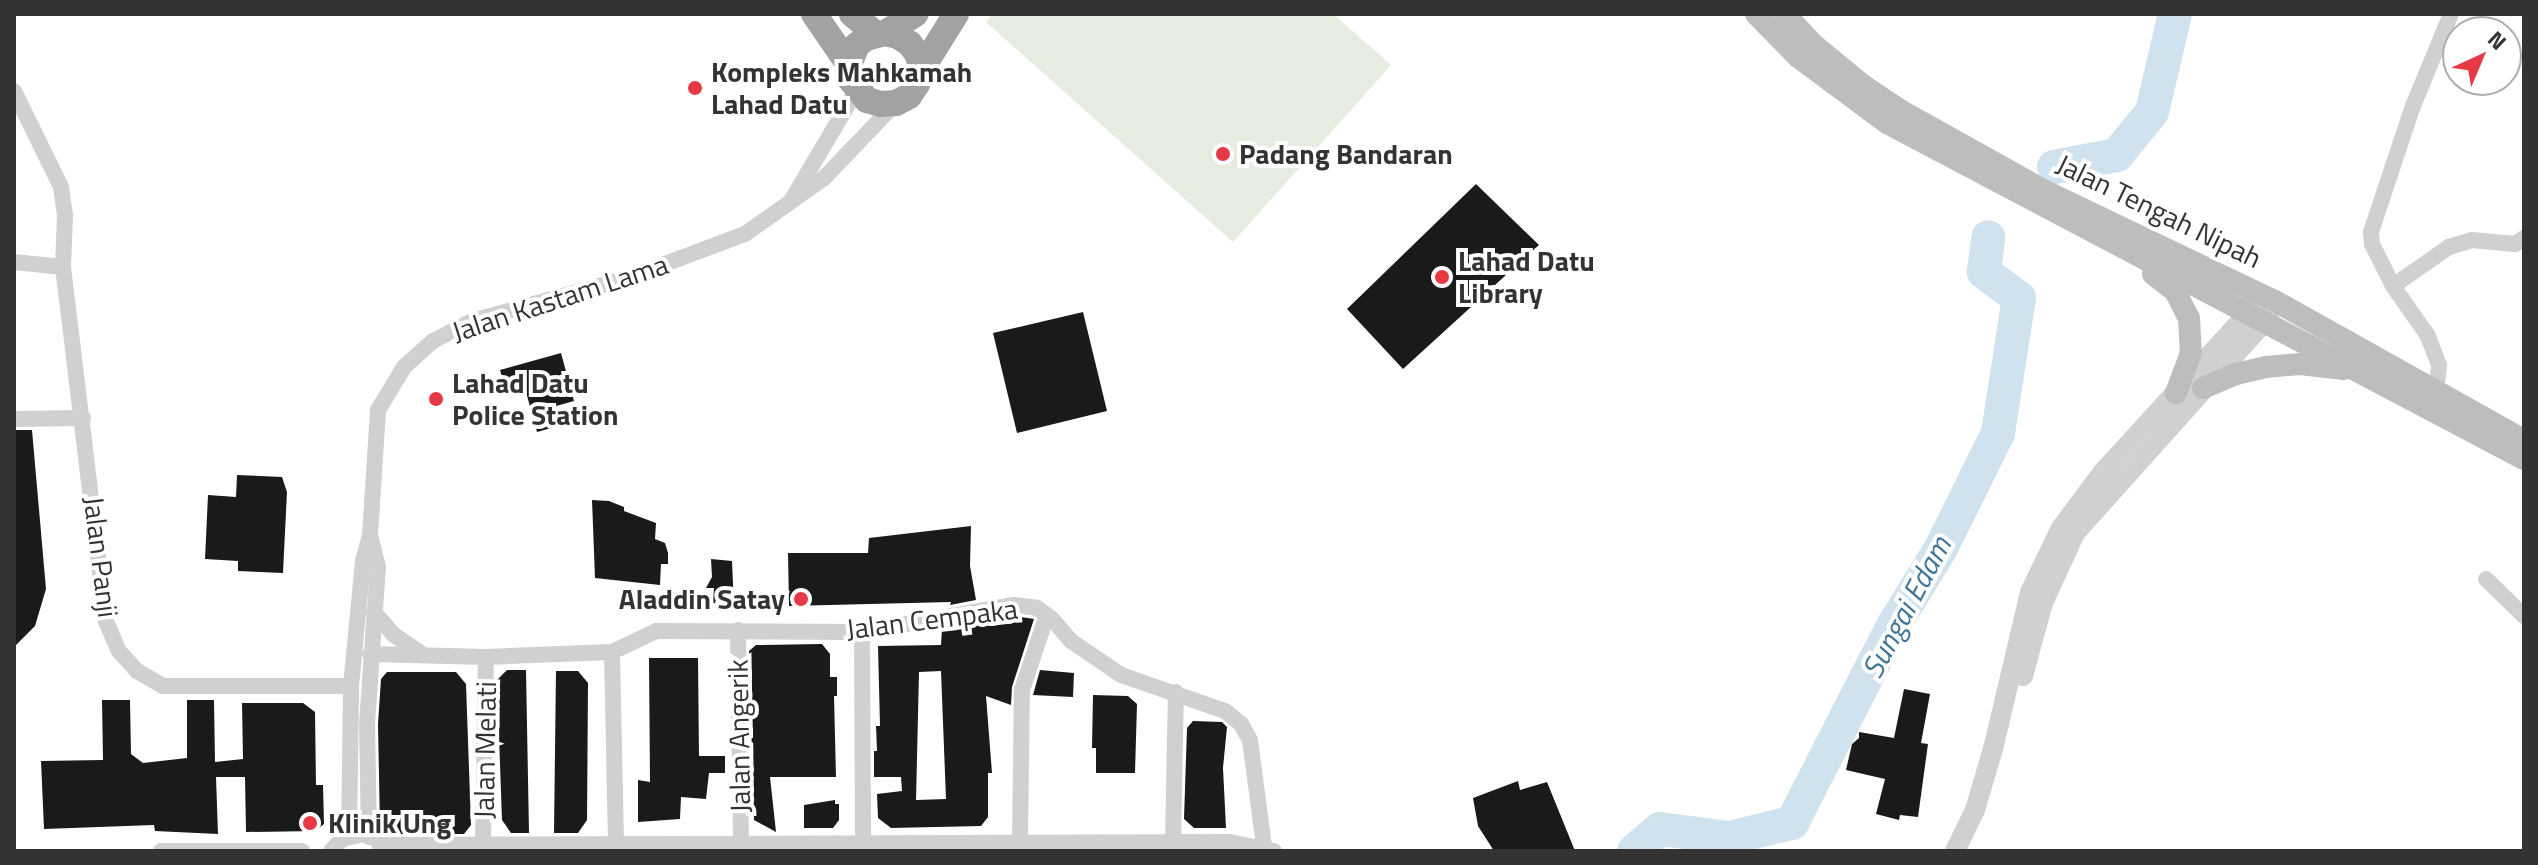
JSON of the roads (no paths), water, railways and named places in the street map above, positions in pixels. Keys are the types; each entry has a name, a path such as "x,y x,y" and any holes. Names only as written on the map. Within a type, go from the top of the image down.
{"highway":[{"path":"814,14 849,65 856,91 867,100 881,104 896,103 909,96 921,70 956,14"},
{"path":"852,14 880,34 898,36 910,44 918,55 921,70"},
{"path":"849,65 857,45 916,14"}],"main road":[{"name":"Jalan Tengah Nipah","path":"1756,14 1798,57 1887,123 2123,250 2365,372 2524,459"},
{"name":"Jalan Tengah Nipah","path":"1785,14 1824,53 1900,110 2045,191 2253,289 2524,440"},
{"path":"2123,250 2175,291 2189,318 2191,353 2176,393"},
{"path":"2203,388 2236,374 2282,365 2331,366 2365,372"}],"street":[{"path":"2436,391 2439,365 2428,336 2393,286 2372,244 2371,232 2413,106 2451,14"},
{"name":"Jalan Panji","path":"14,91 61,187 65,215 63,267 106,621 119,651 137,671 163,686 351,686"},
{"path":"790,202 811,161 856,91"},
{"name":"Jalan Kastam Lama","path":"349,836 351,686 363,561 370,535 378,410 404,367 433,341 472,321 625,279 727,243 838,166 896,103"},
{"path":"2393,286 2449,247 2472,240 2515,244 2524,238"},
{"path":"14,262 63,267"},
{"path":"2253,289 2256,317"},
{"path":"1969,851 1994,793 2043,603 2075,533 2203,388 2256,317 2275,301"},
{"name":"Jalan Tengah Nipah","path":"1955,851 1975,810 1993,749 2030,592 2061,528 2102,473 2176,393 2256,317"},
{"path":"14,419 83,418"},
{"name":"Jalan Kastam Lama","path":"370,535 378,567 367,724 377,844"},
{"path":"2486,579 2524,616"},
{"name":"Jalan Cempaka","path":"370,654 486,657 612,652 656,631 862,632 1014,605 1037,608 1071,641 1121,675 1225,711 1241,724 1250,740 1269,849"},
{"path":"374,612 394,635 425,655"},
{"path":"1020,843 1022,690 1047,615"},
{"name":"Jalan Angerik","path":"738,630 741,843"},
{"path":"862,632 863,843"},
{"path":"612,652 616,842"},
{"name":"Jalan Melati","path":"483,843 486,657"},
{"path":"1173,843 1176,692"},
{"path":"331,851 349,836 377,844 1230,842 1269,849"},
{"path":"161,851 302,851"}],"waterway":[{"name":"Sungai Edam","path":"2054,167 2117,155 2152,112 2175,14"},
{"name":"Sungai Edam","path":"1634,851 1660,829 1729,838 1792,823 1893,626 1940,550 1998,433 2019,298 1984,272 1988,237"}],"place":[{"name":"Kompleks Mahkamah Lahad Datu","path":"695,88"},
{"name":"Padang Bandaran","path":"1223,154"},
{"name":"Lahad Datu Library","path":"1442,277"},
{"name":"Lahad Datu Police Station","path":"436,399"},
{"name":"Aladdin Satay","path":"801,599"},
{"name":"Klinik Ung","path":"310,823"}]}
